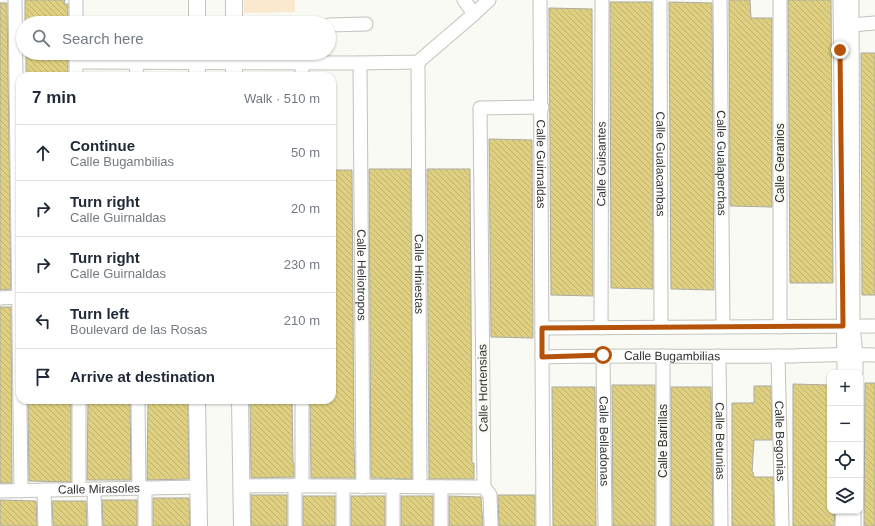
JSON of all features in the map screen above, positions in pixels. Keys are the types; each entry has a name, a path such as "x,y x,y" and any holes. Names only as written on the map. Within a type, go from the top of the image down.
{"main road":[{"path":"197,0 197,16"},
{"path":"234,0 234,16"},
{"path":"197,404 199,526"},
{"path":"240,404 242,526"}],"street":[{"path":"15,0 16,72"},
{"path":"76,0 76,16"},
{"path":"464,0 474,14"},
{"path":"336,60 360,63 418,62 489,0"},
{"name":"Calle Guirnaldas","path":"540,0 542,107 542,357"},
{"name":"Calle Guisantes","path":"601,328 602,0"},
{"name":"Calle Gualacambas","path":"660,0 661,327"},
{"name":"Calle Gualaperchas","path":"720,0 723,327"},
{"name":"Calle Geranios","path":"780,0 780,327"},
{"path":"840,0 848,326 850,354 855,370"},
{"path":"848,326 852,0"},
{"path":"852,24 875,23"},
{"path":"336,25 366,24"},
{"path":"76,60 76,72"},
{"path":"106,60 234,64 302,70 320,60"},
{"path":"136,62 136,72"},
{"name":"Calle Hiniestas","path":"418,62 420,487"},
{"name":"Calle Heliotropos","path":"360,63 363,486"},
{"name":"Calle Hortensias","path":"484,487 480,108 542,107"},
{"path":"0,298 16,297"},
{"path":"542,328 875,326"},
{"path":"845,370 850,354"},
{"name":"Calle Bugambilias","path":"542,357 603,355 875,355"},
{"name":"Calle Belladonas","path":"603,355 604,526"},
{"name":"Calle Barrillas","path":"663,356 663,526"},
{"name":"Calle Betunias","path":"719,356 721,526"},
{"name":"Calle Begonias","path":"778,356 782,526"},
{"path":"542,357 543,526"},
{"path":"20,404 21,490"},
{"path":"79,404 79,489"},
{"path":"138,404 145,526"},
{"path":"295,526 299,486 302,404"},
{"path":"241,486 484,487 490,495 490,526"},
{"path":"393,486 394,526"},
{"name":"Calle Mirasoles","path":"0,491 198,487"},
{"path":"343,487 343,526"},
{"path":"441,487 441,526"},
{"path":"94,489 95,526"},
{"path":"44,490 45,526"},
{"path":"842,514 842,526"},
{"path":"854,514 854,526"}],"shaded area":[{"path":"244,0 295,0 295,12 244,13"}],"building":[{"path":"25,0 65,0 64,4 68,4 68,16 25,16"},
{"path":"729,0 750,0 751,18 772,18 772,207 730,206"},
{"path":"788,0 831,0 833,283 790,283"},
{"path":"610,2 652,2 653,289 611,288"},
{"path":"669,2 712,3 714,290 671,289"},
{"path":"0,3 7,3 11,289 0,290"},
{"path":"549,8 592,9 593,296 551,295"},
{"path":"861,53 875,53 875,295 862,295"},
{"path":"26,60 68,60 68,72 26,72"},
{"path":"489,139 532,140 533,338 491,337"},
{"path":"369,169 411,169 412,479 371,478"},
{"path":"427,169 470,169 472,463 474,463 474,479 429,479"},
{"path":"336,170 352,170 355,478 311,478 310,404 336,404"},
{"path":"0,307 11,307 12,483 0,483"},
{"path":"865,383 875,383 875,526 864,526"},
{"path":"793,384 827,385 827,514 835,514 834,526 793,526"},
{"path":"612,385 655,385 655,526 613,526"},
{"path":"754,386 771,386 772,440 754,440 752,472 754,477 773,477 774,526 732,526 732,403 754,403"},
{"path":"552,387 595,387 596,526 553,526"},
{"path":"671,387 711,387 713,526 671,526"},
{"path":"28,404 71,404 71,482 29,481"},
{"path":"88,404 130,404 131,480 87,480"},
{"path":"148,404 188,404 189,479 147,480"},
{"path":"250,404 292,404 294,477 251,478"},
{"path":"251,495 287,495 287,526 251,526"},
{"path":"498,495 535,495 535,526 499,526"},
{"path":"303,496 335,496 335,526 303,526"},
{"path":"351,496 385,496 385,526 351,526"},
{"path":"401,496 433,496 433,526 401,526"},
{"path":"449,496 481,497 483,526 449,526"},
{"path":"153,498 189,498 190,526 153,526"},
{"path":"0,500 36,501 37,526 0,526"},
{"path":"102,500 137,500 137,526 103,526"},
{"path":"52,501 86,501 87,526 53,526"}],"route":[{"path":"603,355 542,357 542,328 843,326 840,50"}]}
